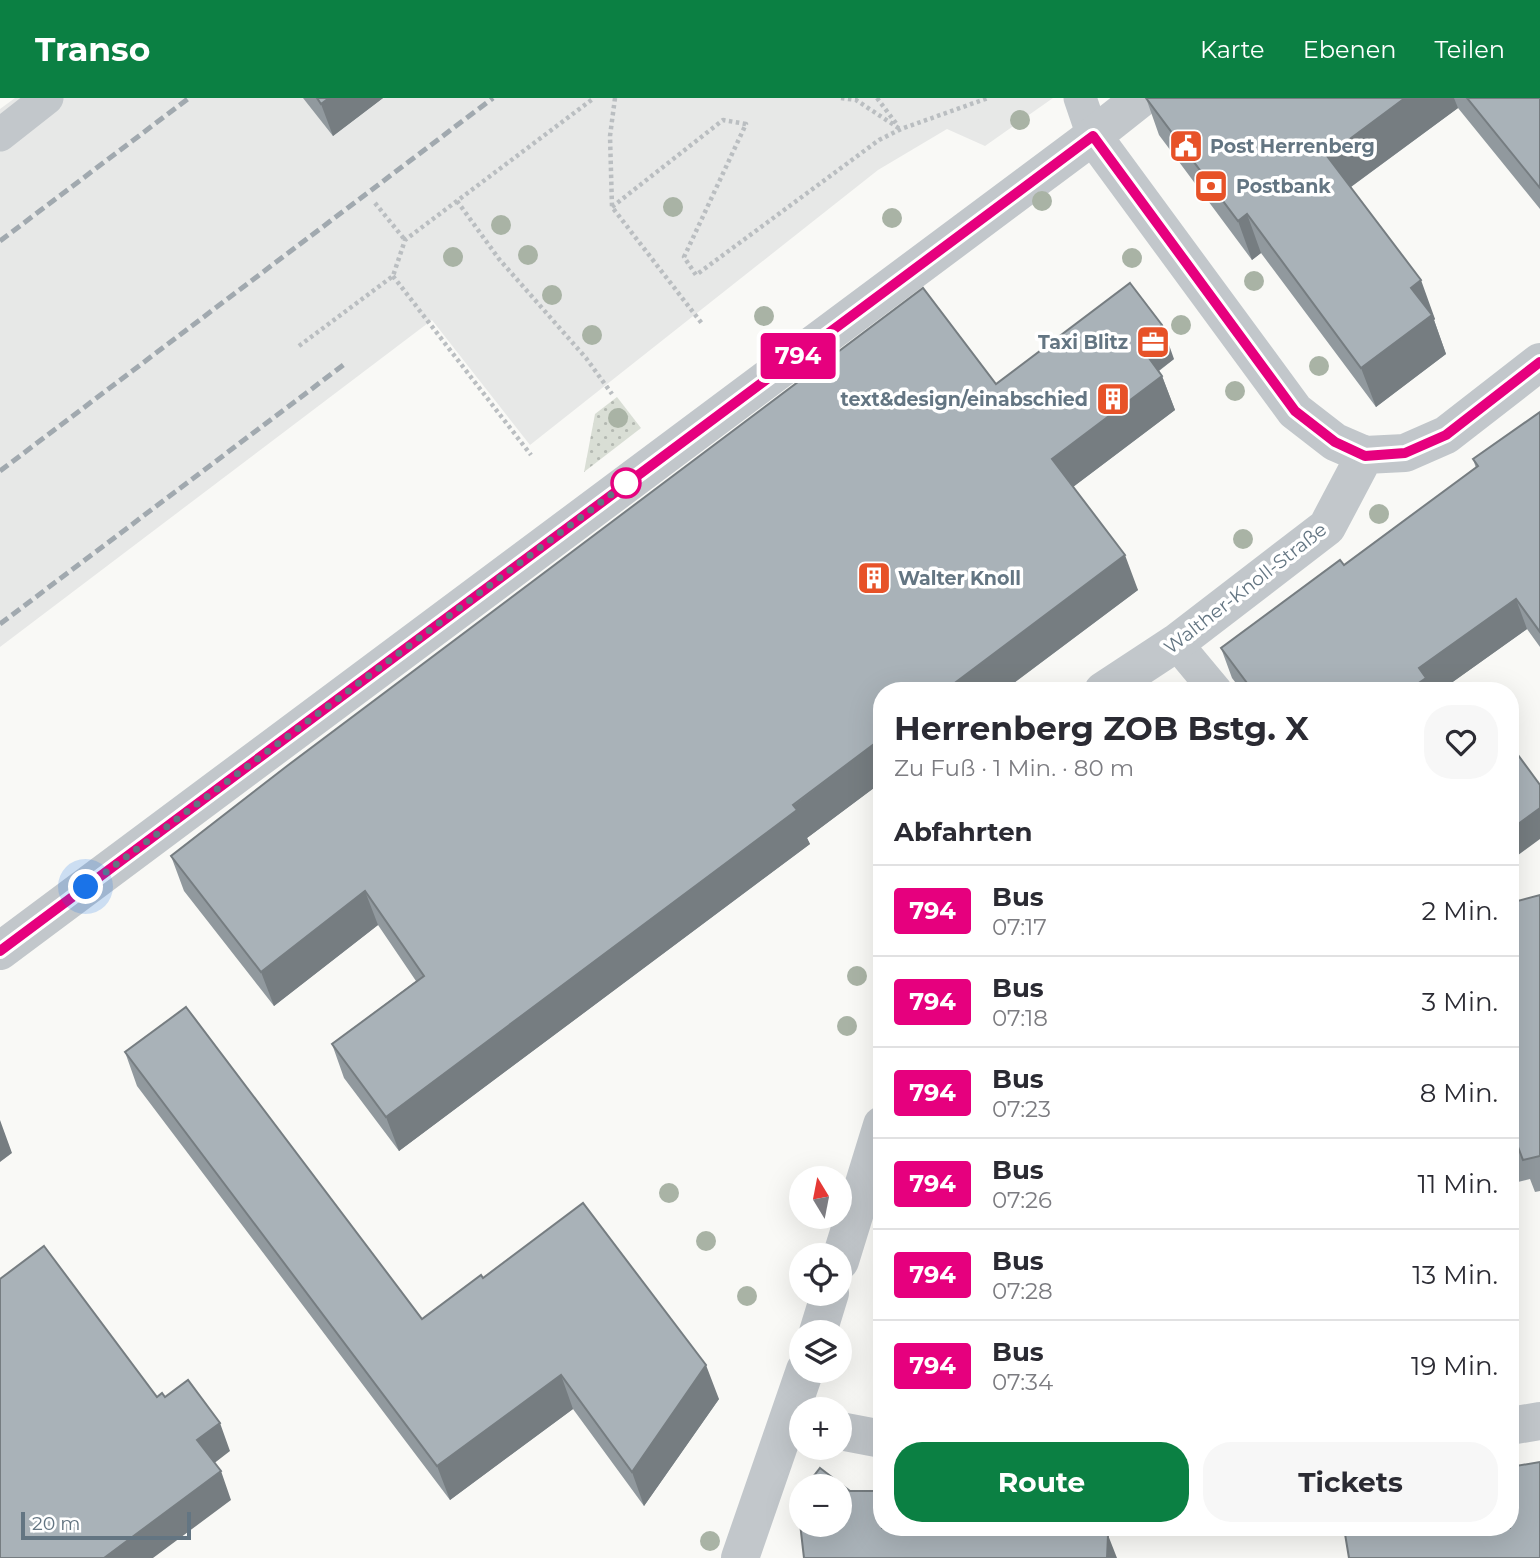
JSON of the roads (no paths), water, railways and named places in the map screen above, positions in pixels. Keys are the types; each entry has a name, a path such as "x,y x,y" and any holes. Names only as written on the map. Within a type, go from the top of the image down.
{"street":[{"path":"0,951 1141,98"},
{"path":"1093,136 1295,411 1335,442 1365,456 1405,453 1446,435 1540,362"},
{"name":"Walther-Knoll-Straße","path":"1117,682 1176,643 1327,527 1365,456"},
{"path":"846,1243 873,1154"},
{"path":"1519,1424 1540,1421"},
{"path":"852,1434 873,1438"},
{"path":"740,1558 789,1438"}],"lane":[{"path":"0,135 47,98"},
{"path":"1080,98 1093,136"},
{"path":"1176,643 1208,682"}],"railway":[{"path":"0,241 189,98"},
{"path":"0,471 493,98"},
{"path":"0,624 346,363"}],"place":[{"name":"Post Herrenberg","path":"1186,146"},
{"name":"Postbank","path":"1211,186"},
{"name":"Taxi Blitz","path":"1153,342"},
{"name":"text&design/einabschied","path":"1113,399"},
{"name":"Walter Knoll","path":"874,578"}]}
